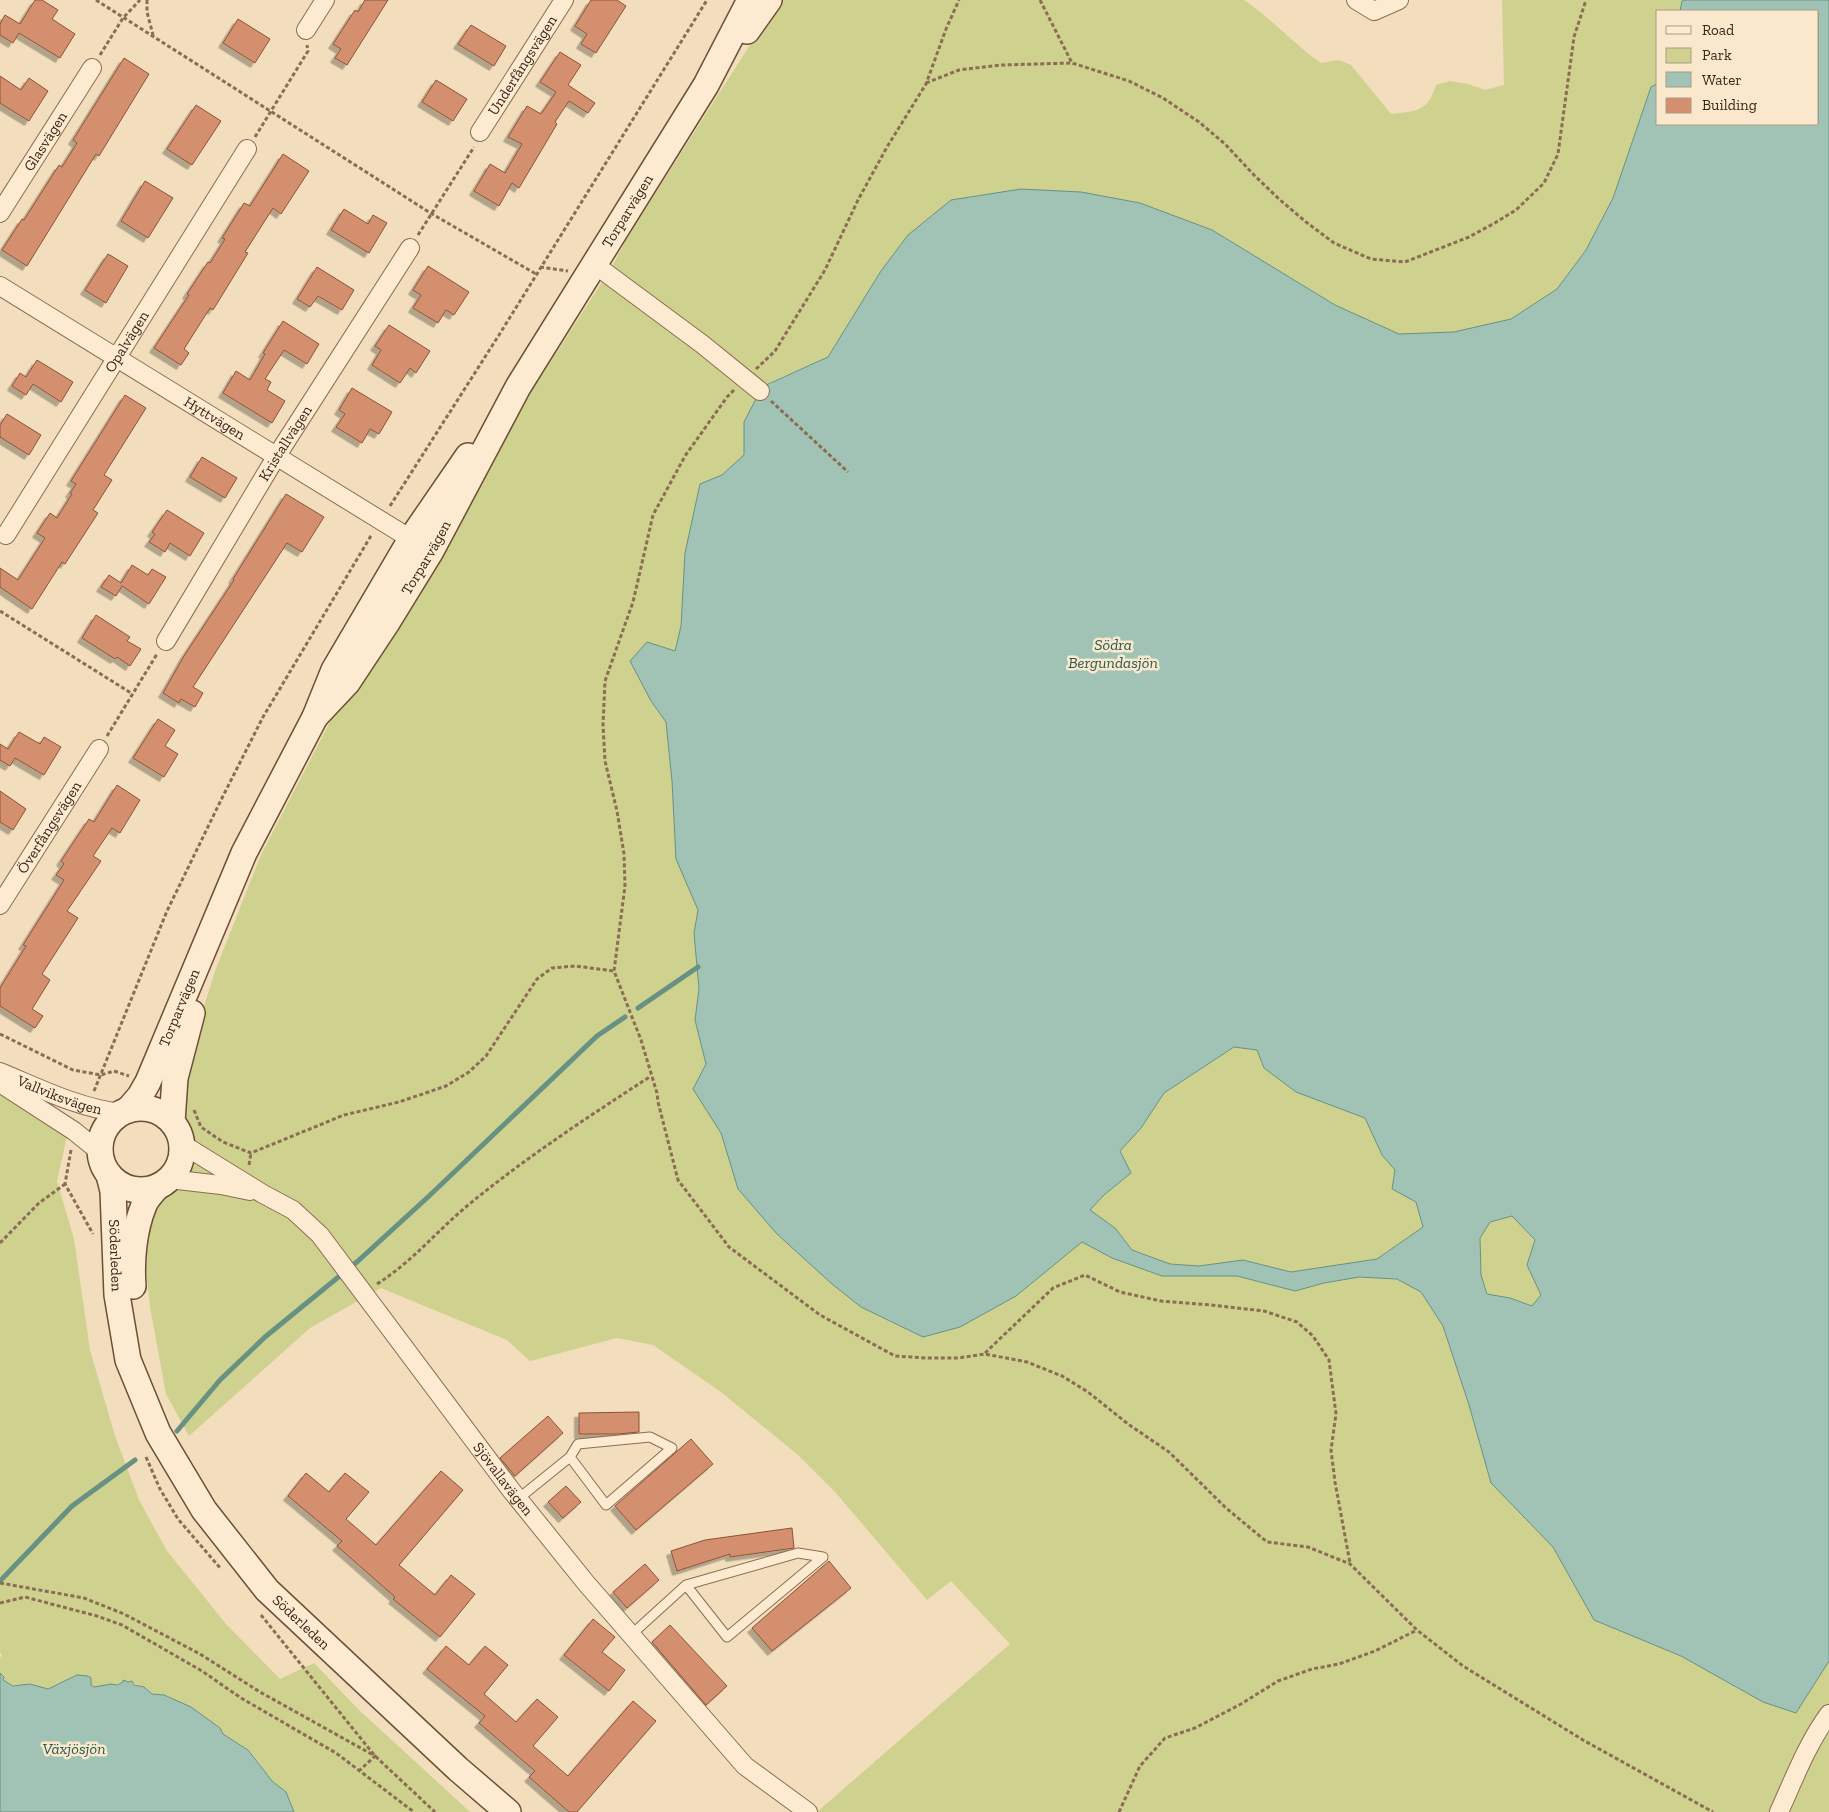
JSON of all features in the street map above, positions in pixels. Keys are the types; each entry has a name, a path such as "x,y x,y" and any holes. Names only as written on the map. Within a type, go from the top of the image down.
{"street":[{"path":"306,30 324,0"},
{"name":"Underfångsvägen","path":"480,132 564,0"},
{"name":"Torparvägen","path":"124,1112 140,1096 148,1082 224,900 260,821 315,717 334,670 421,545 452,477 518,387 706,85 750,0"},
{"name":"Torparvägen","path":"706,85 770,0"},
{"path":"1356,0 1374,12 1399,0"},
{"name":"Glasvägen","path":"0,213 92,68"},
{"name":"Opalvägen","path":"6,535 247,149"},
{"name":"Kristallvägen","path":"166,641 276,457 410,248"},
{"path":"594,264 702,344 760,391"},
{"name":"Hyttvägen","path":"0,286 380,522 421,545"},
{"name":"Överfångsvägen","path":"0,905 99,749"},
{"name":"Torparvägen","path":"172,1122 173,1090 178,1064 224,900"},
{"name":"Vallviksvägen","path":"0,1072 86,1107 124,1112"},
{"name":"Vallviksvägen","path":"0,1083 74,1131 100,1152"},
{"path":"144,1108 166,1116 172,1122 182,1144 180,1160 177,1168 163,1183 144,1190 131,1189 119,1184 109,1175 103,1164 100,1152 102,1137 109,1123 124,1112 144,1108"},
{"name":"Sjövallavägen","path":"182,1144 263,1194 293,1210 320,1235 518,1499 586,1583 745,1766 808,1812"},
{"name":"Söderleden","path":"109,1175 114,1191 117,1295 120,1321 130,1368 143,1393 158,1433 204,1510 267,1590 458,1769 508,1812"},
{"name":"Sjövallavägen","path":"163,1183 220,1185 263,1194"},
{"name":"Söderleden","path":"143,1393 142,1364 133,1297 132,1265 144,1204 163,1183"},
{"path":"1779,1812 1806,1754 1826,1721"}],"lane":[{"path":"518,1499 570,1457 578,1444 650,1438 672,1448 606,1505 570,1457"},
{"path":"631,1635 686,1585 798,1553 823,1558 727,1637 686,1585"}],"path":[{"path":"96,0 432,214 536,274"},
{"path":"92,68 123,18 140,0"},
{"path":"147,0 147,12 153,35"},
{"path":"86,1107 101,1075 167,911 263,717 380,522 707,0"},
{"path":"959,0 926,84 887,147 858,200 825,270 775,351 727,397 685,456 653,515 633,602 605,682 603,725 605,761 617,811 624,854 625,886 614,971 641,1040 657,1093 678,1180 729,1247 820,1315 895,1356 958,1358 985,1354 1027,1362 1062,1376 1088,1392 1128,1424 1170,1452 1226,1508 1267,1542 1308,1547 1350,1564 1417,1630 1463,1666 1583,1740 1714,1812"},
{"path":"1040,0 1072,63"},
{"path":"926,84 960,70 1001,65 1072,63 1129,81 1162,98 1199,122 1225,144 1279,199 1334,243 1370,259 1405,262 1469,238 1516,210 1544,183 1558,154 1574,38 1586,0"},
{"path":"247,149 308,51 306,30"},
{"path":"410,248 473,150 480,132"},
{"path":"760,391 848,472"},
{"path":"0,611 131,693"},
{"path":"99,749 131,693 166,641"},
{"path":"193,1108 201,1127 223,1142 251,1153 344,1115 399,1102 446,1086 469,1072 486,1056 538,978 552,968 575,966 614,971"},
{"path":"0,1034 73,1070 101,1075"},
{"path":"359,1286 397,1271 465,1208 514,1169 576,1125 651,1076"},
{"path":"74,1131 65,1184 96,1240"},
{"path":"0,1243 39,1203 65,1184"},
{"path":"985,1354 1053,1288 1085,1275 1120,1292 1161,1301 1212,1304 1264,1311 1296,1322 1313,1336 1329,1360 1336,1414 1331,1450 1350,1564"},
{"path":"146,1456 160,1488 178,1519 222,1570"},
{"path":"0,1583 84,1598 124,1614 200,1654 260,1692 375,1756"},
{"path":"1,1603 26,1597 122,1624 202,1671 241,1698 336,1753 414,1812"},
{"path":"257,1610 375,1756 435,1812"},
{"path":"1118,1812 1140,1766 1165,1738 1195,1728 1241,1704 1278,1681 1312,1669 1339,1664 1375,1651 1417,1630"},
{"path":"360,1770 375,1756"}],"green space":[{"path":"782,0 1244,0 1321,63 1339,60 1351,65 1391,114 1414,111 1420,108 1429,100 1436,85 1450,81 1468,84 1485,90 1504,85 1502,0 1686,0 1682,1 1680,10 1656,10 1656,84 1651,88 1613,198 1586,250 1557,289 1511,319 1454,332 1399,334 1335,305 1212,230 908,236 881,271 828,357 766,384 744,422 744,455 722,475 685,553 681,626 675,652 651,701 666,722 672,781 676,859 698,910 694,933 699,989 695,1020 706,1064 694,1089 721,1133 738,1189 861,1307 923,1337 960,1327 1016,1296 1082,1242 1112,1258 1162,1276 1237,1276 1295,1291 1324,1283 1359,1277 1397,1279 1421,1292 1443,1326 1469,1405 1491,1483 1553,1547 1594,1620 1681,1656 1796,1713 1829,1661 1829,1812 817,1812 1010,1644 951,1581 927,1600 836,1493 798,1455 721,1392 653,1345 617,1338 530,1361 507,1340 381,1288 310,1328 189,1436 166,1394 150,1307 146,1269 147,1233 155,1205 171,1190 189,1165 191,1141 180,1115 180,1084 215,971 261,855 335,712 523,405 765,22"},
{"path":"1234,1047 1257,1050 1264,1068 1296,1092 1365,1118 1382,1155 1396,1170 1392,1189 1416,1202 1423,1227 1377,1259 1291,1272 1243,1260 1199,1266 1170,1264 1132,1250 1115,1228 1089,1210 1104,1195 1120,1151 1141,1128 1164,1093"},
{"path":"0,1092 67,1136 57,1181 74,1239 90,1350 115,1436 139,1500 167,1551 226,1624 280,1679 314,1663 358,1709 470,1812 294,1812 286,1792 272,1781 249,1750 223,1734 220,1728 164,1695 152,1694 146,1688 128,1681 94,1687 91,1685 88,1676 67,1680 48,1689 36,1686 13,1685 3,1680 4,1677 0,1673 0,1658 2,1655 0,1653"},
{"path":"1512,1216 1535,1241 1527,1265 1541,1295 1532,1306 1510,1298 1488,1295 1481,1275 1480,1238 1490,1222"}],"water":[{"name":"Södra Bergundasjön","path":"1686,0 1829,0 1829,1661 1796,1713 1763,1702 1681,1656 1594,1620 1553,1547 1491,1483 1469,1405 1443,1326 1421,1292 1397,1279 1359,1277 1324,1283 1295,1291 1237,1276 1162,1276 1112,1258 1082,1242 1016,1296 960,1327 923,1337 861,1307 832,1284 777,1234 738,1189 721,1133 693,1089 706,1064 695,1020 699,989 694,933 698,910 676,859 672,781 666,722 651,701 630,661 647,642 675,651 681,626 685,553 700,484 722,475 744,455 744,422 760,391 766,385 828,357 881,271 908,235 951,200 1021,189 1081,192 1140,203 1212,230 1335,305 1399,334 1454,332 1511,319 1557,289 1586,250 1613,198 1651,87 1656,84 1656,125 1819,125 1819,10 1680,10 1682,1","holes":["1234,1047 1257,1050 1264,1068 1296,1092 1365,1118 1382,1155 1395,1170 1392,1189 1416,1202 1423,1227 1377,1259 1291,1272 1243,1260 1199,1266 1170,1264 1132,1250 1115,1228 1090,1210 1104,1195 1131,1173 1120,1151 1141,1128 1164,1093","1512,1216 1535,1240 1527,1265 1541,1295 1532,1306 1510,1298 1487,1294 1481,1275 1480,1238 1490,1222"]},
{"name":"Växjösjön","path":"0,1673 4,1677 3,1680 13,1686 30,1684 48,1689 77,1675 91,1678 91,1685 94,1687 111,1684 117,1685 123,1682 123,1680 132,1681 134,1685 144,1687 152,1694 164,1695 191,1707 220,1728 223,1734 248,1750 272,1781 286,1792 294,1812 0,1812"}],"building":[{"path":"35,0 42,0 58,10 52,19 75,34 60,58 19,33 13,43 0,35 0,24 5,15 20,24"},
{"path":"365,0 388,0 347,65 335,58 341,49 333,44 355,10 358,12"},
{"path":"591,0 617,0 626,6 596,53 581,44 587,34 575,26"},
{"path":"238,19 270,39 255,63 223,43"},
{"path":"471,25 506,46 494,66 458,44"},
{"path":"560,52 581,65 568,85 595,103 588,113 569,101 555,122 557,124 519,188 512,183 499,206 474,191 490,164 505,173 522,144 508,137 527,106 541,114 556,92 540,82"},
{"path":"124,58 149,74 99,156 96,154 27,266 2,250 22,219 24,220 59,165 62,167 77,143 73,140"},
{"path":"0,76 21,90 29,78 48,91 29,121 0,103"},
{"path":"436,80 467,99 453,121 422,102"},
{"path":"196,105 221,121 192,165 167,149"},
{"path":"283,154 309,171 281,214 273,208 245,252 248,253 213,310 210,308 184,349 189,353 181,365 154,348 189,295 187,294 225,239 222,238 244,203 250,206"},
{"path":"145,181 173,198 148,238 121,221"},
{"path":"344,209 368,224 373,215 387,223 369,253 331,230"},
{"path":"108,254 128,266 106,303 85,290"},
{"path":"428,266 469,292 454,315 446,310 438,323 413,308 421,295 413,290"},
{"path":"317,267 354,290 342,310 318,296 310,307 297,299"},
{"path":"283,321 319,344 307,364 284,350 265,379 271,382 267,390 285,401 272,423 223,393 236,371 250,380 265,354 263,353"},
{"path":"389,325 430,351 416,373 410,368 400,383 372,365 381,350 375,346"},
{"path":"37,360 73,382 61,402 33,384 26,395 12,386 20,373 26,377"},
{"path":"352,388 392,412 379,434 370,429 362,443 336,427 345,414 339,410"},
{"path":"125,395 146,408 104,475 112,480 93,510 98,513 65,564 62,562 32,609 0,587 0,568 18,580 45,538 37,533 50,513 57,518 76,484 71,481"},
{"path":"7,414 41,435 29,455 0,437 0,425"},
{"path":"202,457 237,478 225,498 190,477"},
{"path":"286,494 324,517 302,552 287,543 193,687 203,693 195,707 181,699 179,703 163,693 184,656 234,580"},
{"path":"167,510 204,533 190,556 170,543 165,552 149,542 155,534 152,532"},
{"path":"132,565 148,575 152,569 166,577 149,604 122,586 116,596 101,587 109,575 121,583"},
{"path":"96,615 130,637 127,641 141,649 130,666 117,657 115,659 82,638"},
{"path":"158,719 175,730 165,746 178,754 164,777 133,758"},
{"path":"19,732 40,744 44,737 61,747 44,775 15,758 10,766 0,760 0,744 8,749"},
{"path":"117,785 140,800 120,833 112,828 93,856 101,861 67,911 78,918 42,974 50,980 32,1009 43,1016 35,1028 0,1006 0,988 26,946 23,945 64,880 56,875 64,864 61,861 89,819 94,822"},
{"path":"0,791 26,809 13,830 0,822"},
{"path":"639,1412 639,1432 579,1434 579,1413"},
{"path":"548,1416 563,1433 515,1476 500,1458"},
{"path":"691,1439 713,1464 636,1530 615,1506"},
{"path":"441,1471 463,1490 399,1565 435,1595 451,1575 475,1594 440,1637 393,1599 395,1597 337,1546 342,1541 288,1496 306,1473 329,1492 345,1473 369,1492 346,1519 376,1545"},
{"path":"566,1486 581,1502 563,1518 548,1502"},
{"path":"792,1528 794,1548 730,1557 730,1554 677,1571 671,1551 705,1540"},
{"path":"829,1561 851,1588 772,1651 752,1628"},
{"path":"645,1564 659,1580 627,1608 613,1592"},
{"path":"593,1619 615,1637 602,1652 625,1670 609,1691 564,1655"},
{"path":"670,1625 727,1686 706,1705 652,1642"},
{"path":"446,1646 469,1665 485,1646 508,1665 484,1694 516,1722 537,1699 558,1717 533,1746 568,1776 633,1701 656,1721 577,1812 569,1812 529,1777 535,1771 479,1723 485,1716 427,1669"}],"waterway":[{"path":"638,1008 698,967"},
{"path":"177,1431 220,1380 265,1337 358,1261 597,1036 625,1017"},
{"path":"0,1581 72,1506 135,1460"}]}
